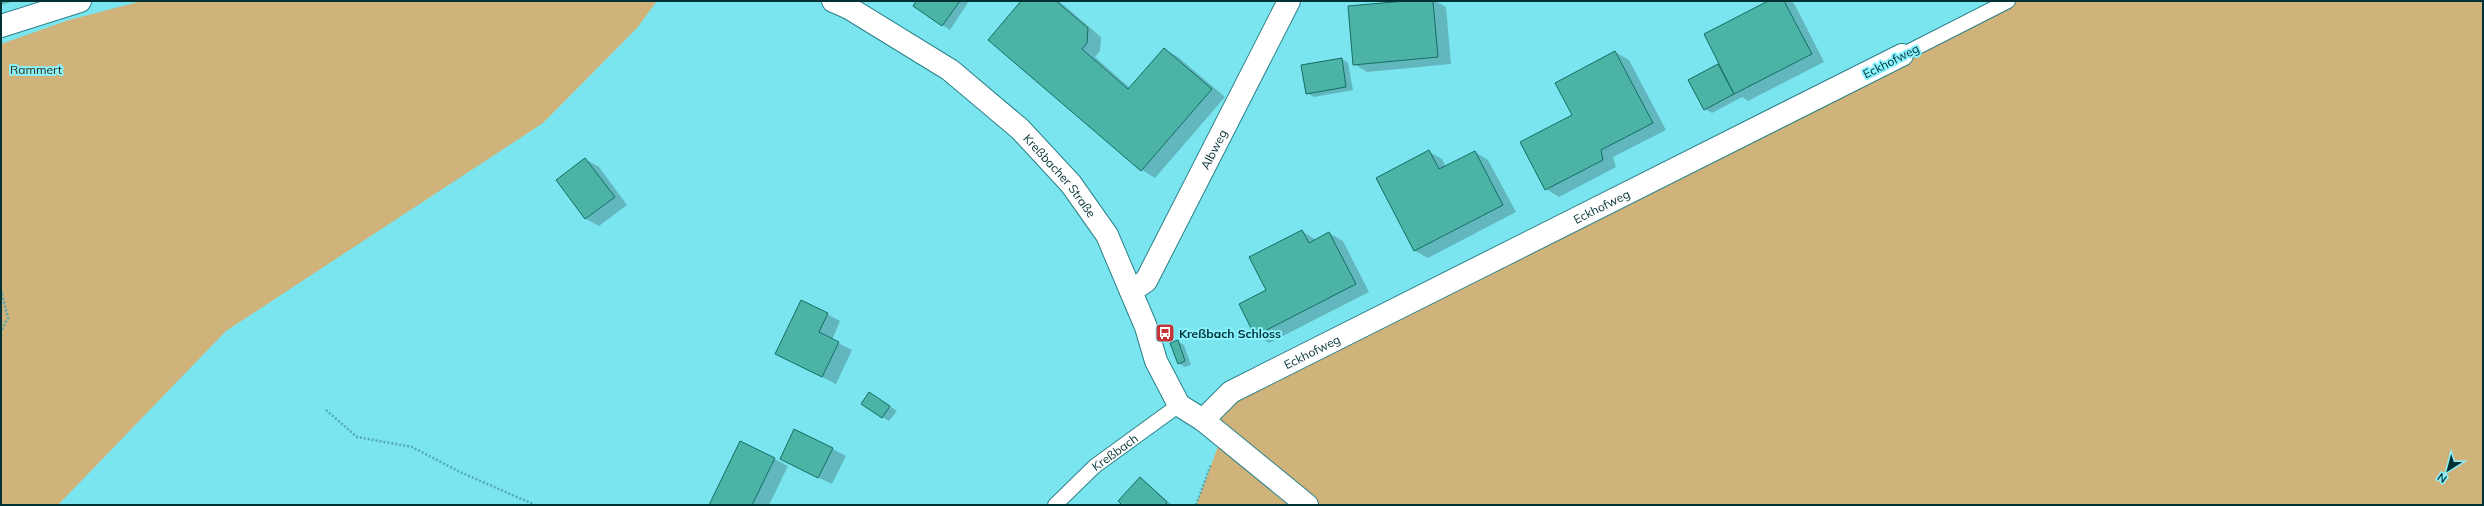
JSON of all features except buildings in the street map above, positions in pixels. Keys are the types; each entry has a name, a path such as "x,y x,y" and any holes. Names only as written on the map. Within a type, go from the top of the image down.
{"street":[{"path":"1,26 80,1"},
{"name":"Kreßbacher Straße","path":"833,1 849,8 950,70 1020,129 1071,184 1107,235 1131,291 1156,361 1179,405"},
{"name":"Albweg","path":"1131,291 1146,281 1289,1"},
{"name":"Eckhofweg","path":"1203,420 1231,392 1902,56"},
{"path":"1179,405 1203,420 1307,505"}],"lane":[{"name":"Eckhofweg","path":"1902,56 2008,1"},
{"name":"Kreßbach","path":"1055,505 1094,466 1179,405"}],"path":[{"path":"1,290 8,318 1,331"},
{"path":"326,410 357,437 412,447 458,471 535,505"},
{"path":"1196,505 1222,436"}],"green space":[{"name":"Rammert","path":"142,1 657,1 637,28 543,123 226,331 58,505 1,505 1,44 69,20"},
{"path":"2008,1 2483,1 2483,505 1196,505 1222,436 1203,420 1231,392"}],"place":[{"name":"Kreßbach Schloss","path":"1165,333"}]}
